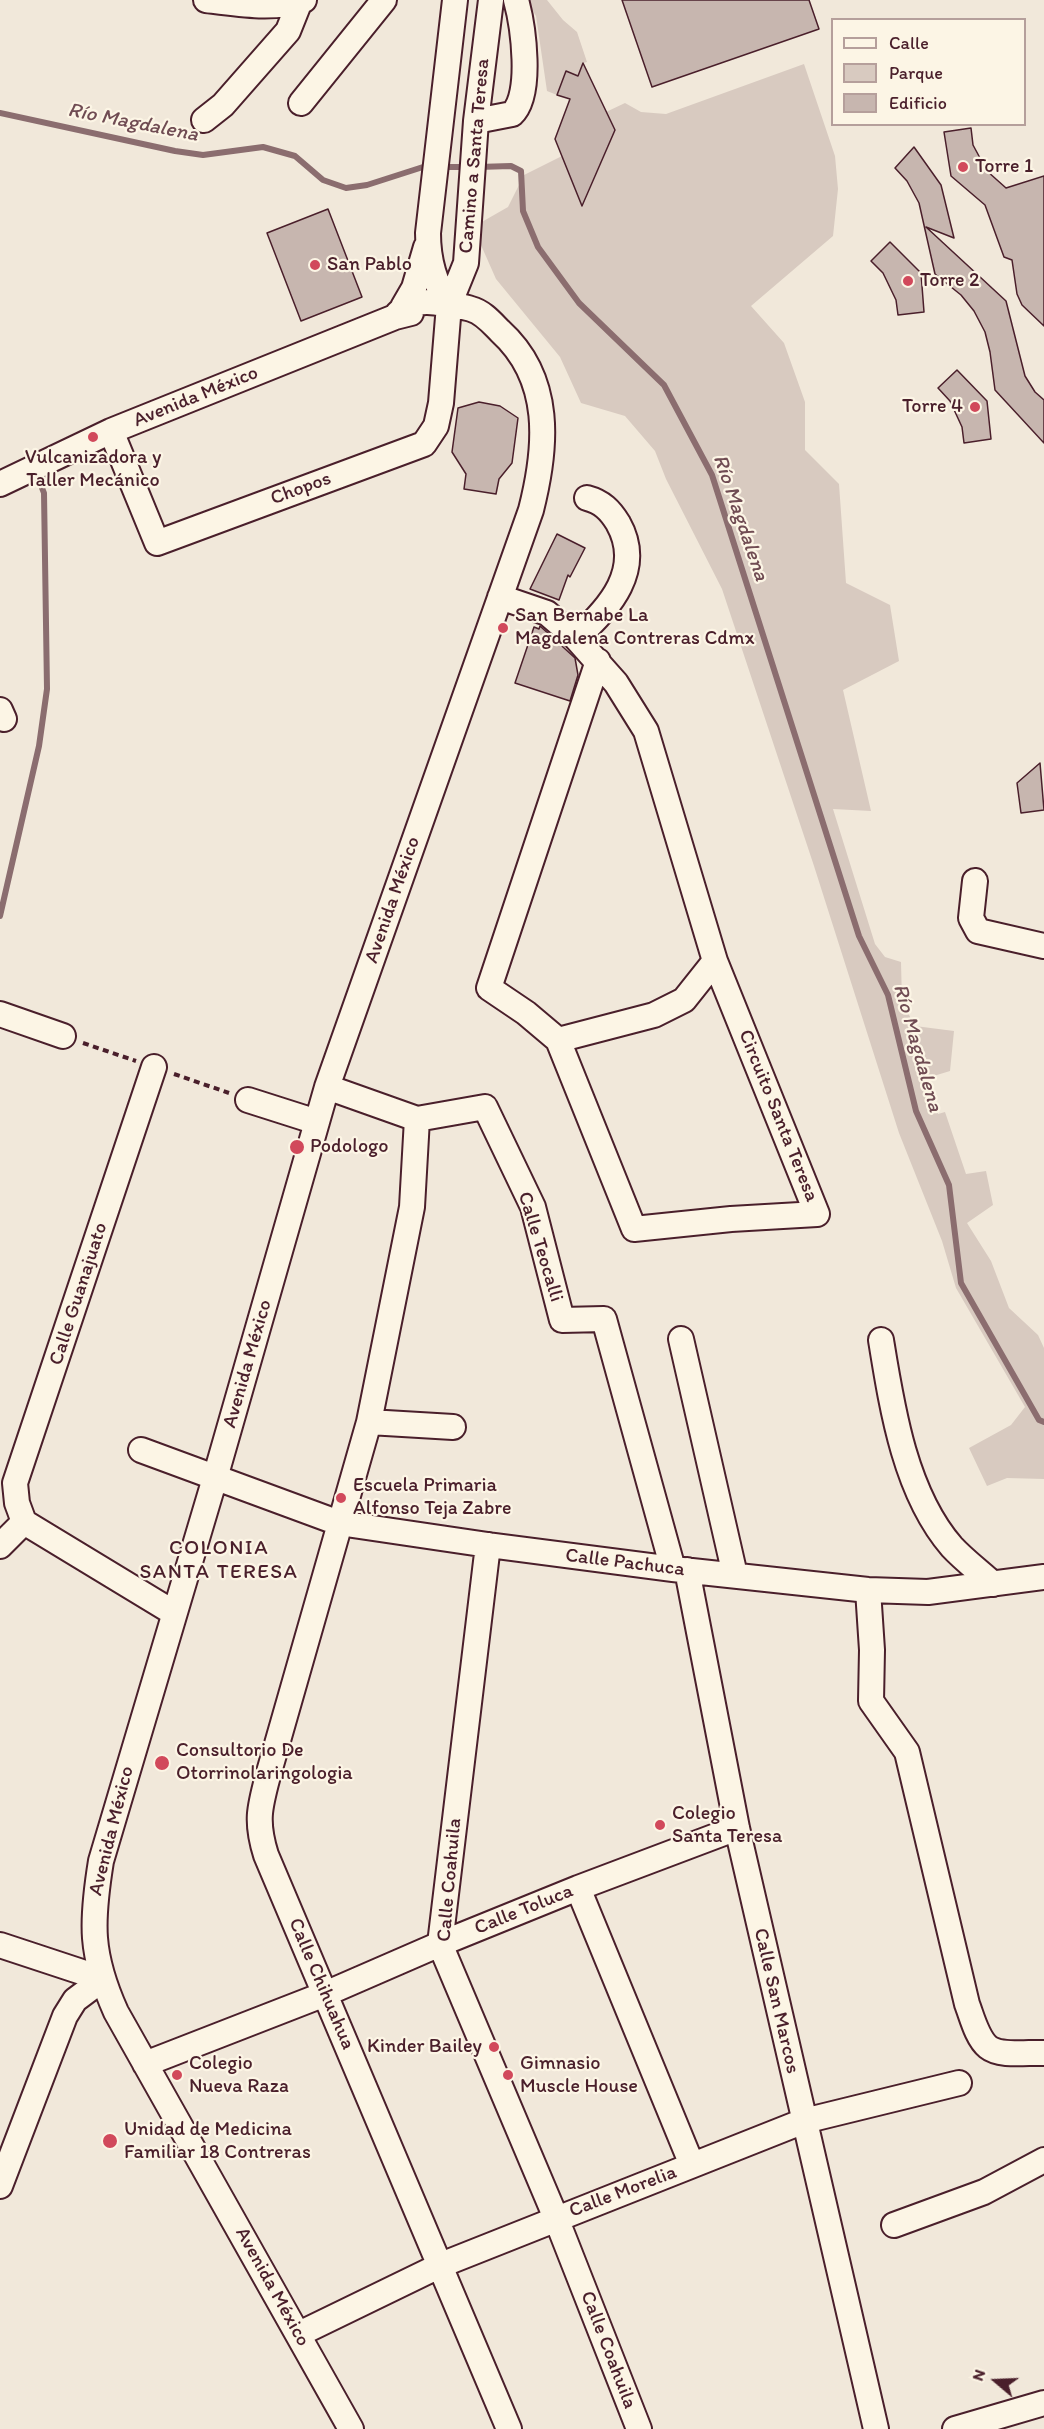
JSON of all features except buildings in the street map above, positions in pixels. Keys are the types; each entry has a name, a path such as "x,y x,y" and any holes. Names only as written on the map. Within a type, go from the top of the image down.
{"street":[{"path":"206,0 286,4 302,1"},
{"path":"301,103 384,0"},
{"name":"Camino a Santa Teresa","path":"399,312 420,270 428,233 455,0"},
{"name":"Camino a Santa Teresa","path":"449,305 466,263 476,128 491,0"},
{"path":"476,128 512,114 520,105 525,38 516,0"},
{"path":"204,120 223,105 288,31 302,1"},
{"name":"Camino a Santa Teresa","path":"428,233 429,260 438,285 449,305"},
{"name":"Avenida México","path":"0,484 111,431 399,312 449,305 473,309 484,316 516,345 534,382 540,404 543,426 536,488 531,510 327,1087 215,1478 101,1861 93,1907 94,1947 116,2012 351,2429"},
{"name":"Chopos","path":"111,431 157,543 424,444 436,426 441,403 449,305"},
{"path":"576,638 590,626 612,599 623,579 628,562 627,544 614,516 601,504 586,498"},
{"name":"Circuito Santa Teresa","path":"500,597 547,613 576,638 598,661 632,706 646,731 715,961 817,1214 731,1219 634,1229 558,1040 526,1013 489,988 598,661"},
{"path":"975,881 971,918 978,931 1044,946"},
{"path":"558,1040 654,1014 684,1000 715,961"},
{"path":"0,1014 63,1036"},
{"name":"Calle Guanajuato","path":"24,1522 17,1503 15,1483 154,1067"},
{"path":"327,1087 417,1119"},
{"path":"248,1100 317,1122"},
{"name":"Calle Teocalli","path":"417,1119 485,1107 533,1207 562,1320"},
{"name":"Calle Chihuahua","path":"417,1119 412,1207 369,1422 259,1809 259,1832 266,1855 509,2429"},
{"name":"Calle San Marcos","path":"562,1320 604,1319 680,1570 737,1828 876,2429"},
{"path":"681,1340 735,1575"},
{"path":"881,1340 901,1444 926,1508 952,1547 993,1584"},
{"path":"369,1422 453,1426"},
{"name":"Calle Pachuca","path":"141,1450 339,1523 488,1545 680,1570 868,1590 928,1592 1044,1577"},
{"path":"0,1546 24,1522 174,1613"},
{"name":"Calle Coahuila","path":"488,1545 440,1944 556,2218 639,2429"},
{"path":"868,1590 872,1650 871,1701 907,1752 967,2004 980,2035 988,2047 1000,2052 1044,2052"},
{"name":"Calle Toluca","path":"145,2064 326,1994 440,1944 578,1888 737,1828"},
{"path":"578,1888 693,2165"},
{"path":"0,1945 103,1979"},
{"path":"0,2186 65,2016 75,2000 103,1979"},
{"name":"Calle Morelia","path":"298,2334 441,2265 804,2121 959,2083"},
{"path":"894,2225 984,2192 1044,2160"},
{"path":"955,2429 1044,2403"}],"green space":[{"path":"526,0 547,0 563,20 577,32 587,62 583,63 578,76 566,71 557,95 547,91 536,16"},
{"path":"804,64 835,156 838,189 833,236 751,306 784,343 805,402 805,450 839,484 846,583 890,605 899,661 843,690 871,811 833,809 875,944 885,957 901,962 902,1002 915,1026 954,1031 950,1071 927,1078 938,1114 945,1112 966,1174 986,1171 993,1205 967,1223 991,1261 1009,1308 1038,1335 1044,1348 1044,1479 1007,1478 987,1486 969,1448 1011,1425 1025,1407 956,1288 942,1241 899,1133 722,589 666,479 655,451 625,416 581,403 560,357 496,279 473,227 508,207 524,175 562,156 583,206 615,130 606,112 625,103 641,112 666,114"}],"waterway":[{"name":"Río Magdalena","path":"0,113 203,155 263,147 295,156 323,180 346,188 367,185 423,167 432,167"},
{"name":"Río Magdalena","path":"478,167 511,166 521,171 523,211 538,247 579,303 664,385 712,475 859,936 888,995 916,1111 949,1185 961,1283 1039,1420 1044,1422"},
{"name":"Río Magdalena","path":"442,167 468,167"},
{"path":"0,916 39,746 47,689 44,493 42,488"}],"place":[{"name":"Torre 1","path":"963,167"},
{"name":"San Pablo","path":"315,265"},
{"name":"Torre 2","path":"908,281"},
{"name":"Torre 4","path":"975,407"},
{"name":"Vulcanizadora y Taller Mecánico","path":"93,437"},
{"name":"San Bernabe La Magdalena Contreras Cdmx","path":"503,628"},
{"name":"Podologo","path":"297,1147"},
{"name":"Escuela Primaria Alfonso Teja Zabre","path":"341,1498"},
{"name":"Consultorio De Otorrinolaringologia","path":"162,1763"},
{"name":"Colegio Santa Teresa","path":"660,1825"},
{"name":"Kinder Bailey","path":"494,2047"},
{"name":"Colegio Nueva Raza","path":"177,2075"},
{"name":"Gimnasio Muscle House","path":"508,2075"},
{"name":"Unidad de Medicina Familiar 18 Contreras","path":"110,2141"}],"district":[{"name":"COLONIA SANTA TERESA","path":"219,1561"}]}
